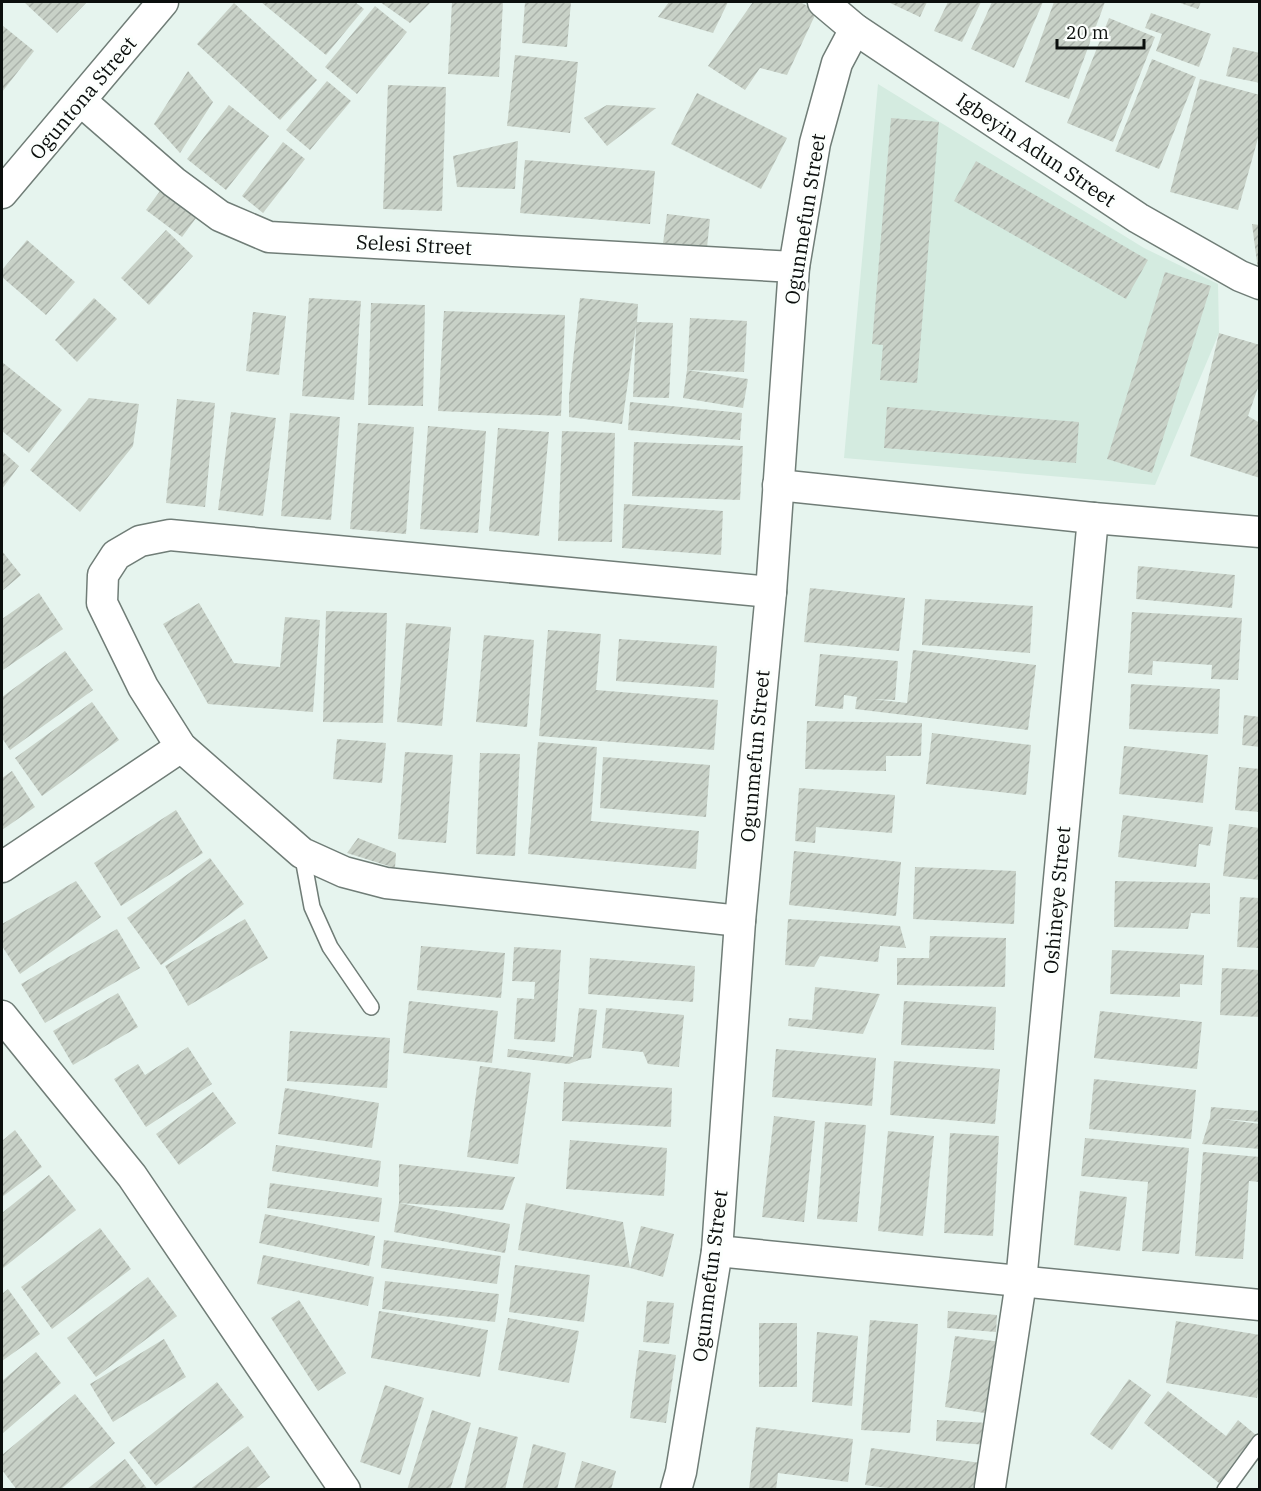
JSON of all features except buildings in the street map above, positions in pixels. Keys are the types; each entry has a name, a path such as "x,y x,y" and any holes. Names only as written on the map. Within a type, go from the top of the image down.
{"street":[{"name":"Oguntona Street","path":"2,193 163,2"},
{"name":"Igbeyin Adun Street","path":"823,2 855,29 1138,218 1240,276 1260,284"},
{"name":"Ogunmefun Street","path":"676,1490 681,1472 717,1251 740,921 771,592 794,267 815,143 837,63 855,29"},
{"name":"Selesi Street","path":"81,101 174,182 220,216 269,237 794,267"},
{"path":"778,485 1093,518 1260,532"},
{"name":"Oshineye Street","path":"990,1487 1021,1282 1093,518"},
{"path":"740,921 386,883 344,872 302,852 182,747 143,687 102,603 103,575 116,555 140,541 170,535 771,592"},
{"path":"2,867 182,747"},
{"path":"2,1016 132,1176 345,1490"},
{"path":"717,1251 1260,1305"}],"lane":[{"path":"302,852 312,907 330,947 371,1008"},
{"path":"1225,1490 1260,1442"}],"shaded area":[{"path":"878,84 1144,248 1218,284 1219,333 1155,485 844,458"}]}
